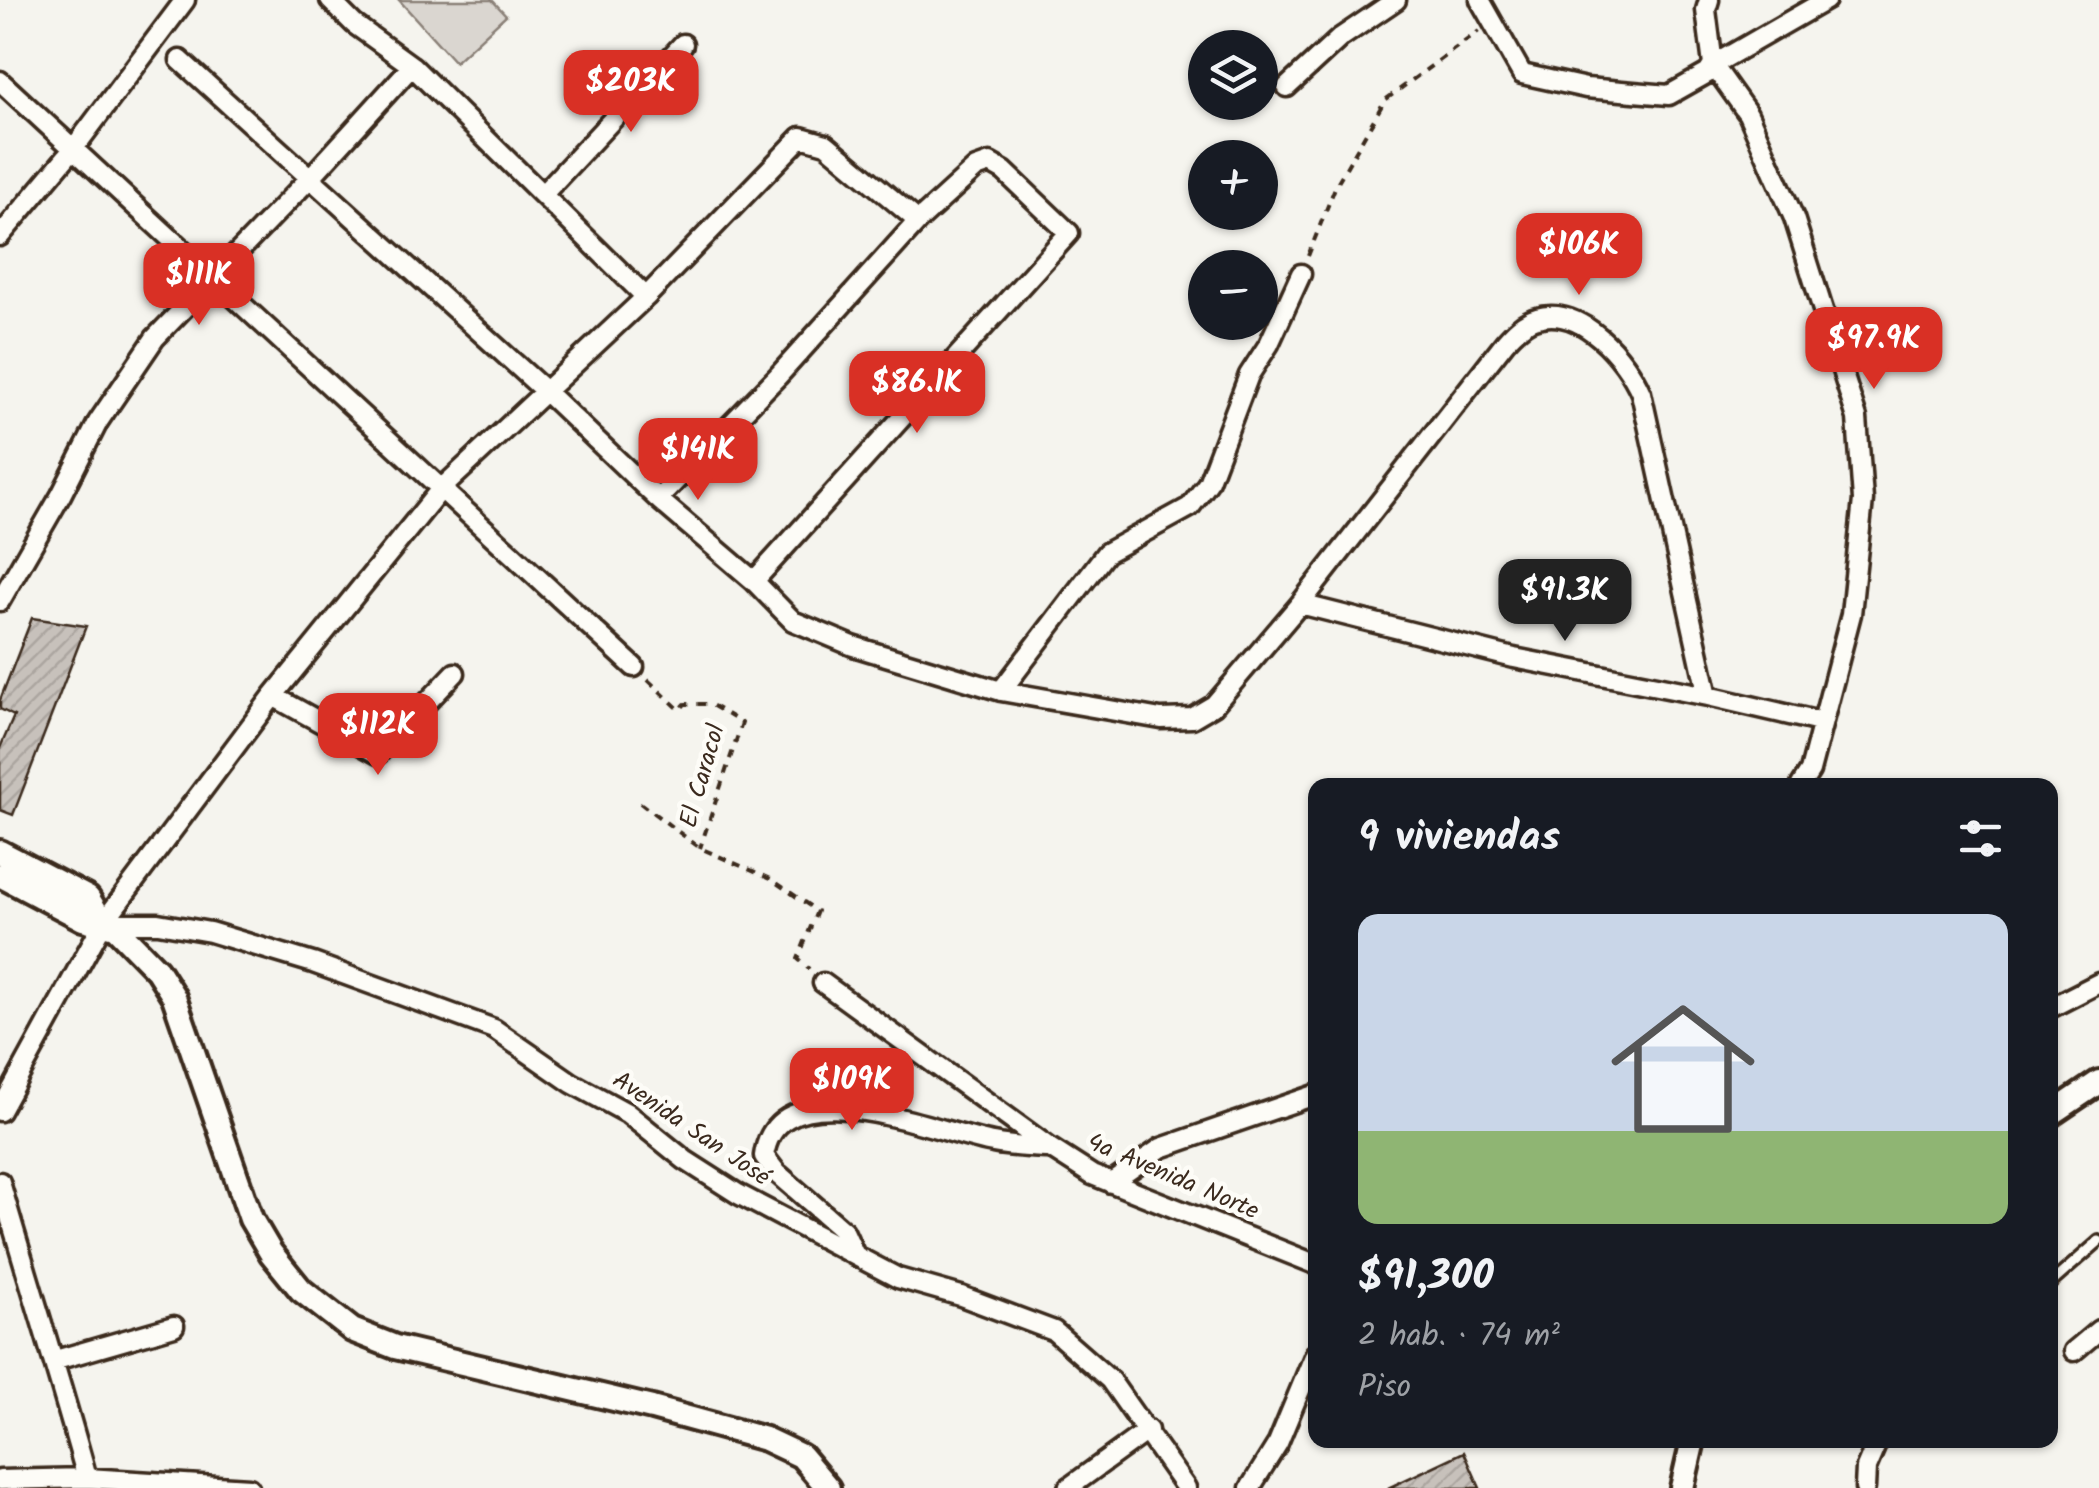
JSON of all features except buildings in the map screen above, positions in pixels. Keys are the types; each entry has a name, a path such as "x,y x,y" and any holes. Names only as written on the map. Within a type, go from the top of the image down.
{"main road":[{"path":"0,852 88,898 102,923"},
{"path":"0,875 83,919 115,927 157,970 174,997 251,1220 301,1290 352,1330 394,1347 766,1439 801,1456 828,1488"},
{"path":"2058,1109 2099,1082"},
{"path":"1682,1488 1691,1448"}],"street":[{"path":"0,236 74,148 185,0"},
{"path":"330,0 354,24 412,66 646,297"},
{"path":"1287,86 1340,38 1396,0"},
{"path":"1480,0 1522,74 1586,88 1669,96 1708,73 1713,65 1826,0"},
{"path":"1709,0 1706,10 1713,65 1748,114 1794,218 1857,418 1862,500 1851,614 1806,778"},
{"path":"544,194 683,44"},
{"path":"180,60 793,621 853,646 1001,691 1161,719 1192,718 1214,706 1300,604 1504,342 1535,318 1554,316 1573,321 1612,346 1631,370 1641,393 1708,696"},
{"path":"0,601 61,496 98,422 155,338 412,66"},
{"path":"0,81 634,667"},
{"path":"0,1112 102,923 273,696 441,488 646,297 800,137 826,144 918,221"},
{"path":"658,499 778,376 918,221 976,168 990,163 1004,171 1069,233 754,582"},
{"path":"1001,691 1106,552 1190,507 1208,483 1250,376 1301,274"},
{"path":"1300,604 1514,658 1820,722"},
{"path":"273,696 378,754 454,674"},
{"name":"Avenida San José","path":"102,923 158,924 210,932 313,964 494,1029 572,1082 627,1113 684,1160 738,1194 898,1278 961,1296 1054,1331 1110,1380 1186,1488"},
{"name":"4a Avenida Norte","path":"823,983 1050,1148 1111,1184 1308,1261"},
{"path":"2058,1004 2099,984"},
{"path":"1111,1184 1161,1148 1308,1096"},
{"path":"854,1253 844,1231 777,1173 764,1156 774,1127 797,1114 821,1106 850,1108 996,1144 1050,1148"},
{"path":"0,1182 31,1292 56,1360 87,1478"},
{"path":"56,1360 174,1326"},
{"path":"2074,1351 2099,1330"},
{"path":"1250,1488 1278,1444 1308,1371"},
{"path":"1068,1488 1148,1430"},
{"path":"1865,1488 1866,1468 1875,1448"},
{"path":"0,1480 87,1478 250,1488"}],"lane":[{"path":"2058,1277 2099,1240"}],"path":[{"path":"1301,274 1336,186 1386,100 1492,21"},
{"name":"El Caracol","path":"634,667 680,710 686,704 710,704 742,722 700,848"},
{"name":"El Caracol","path":"640,803 700,848 771,879 817,911 798,959 823,983"}],"shaded area":[{"path":"399,0 492,0 506,15 455,62"}]}
